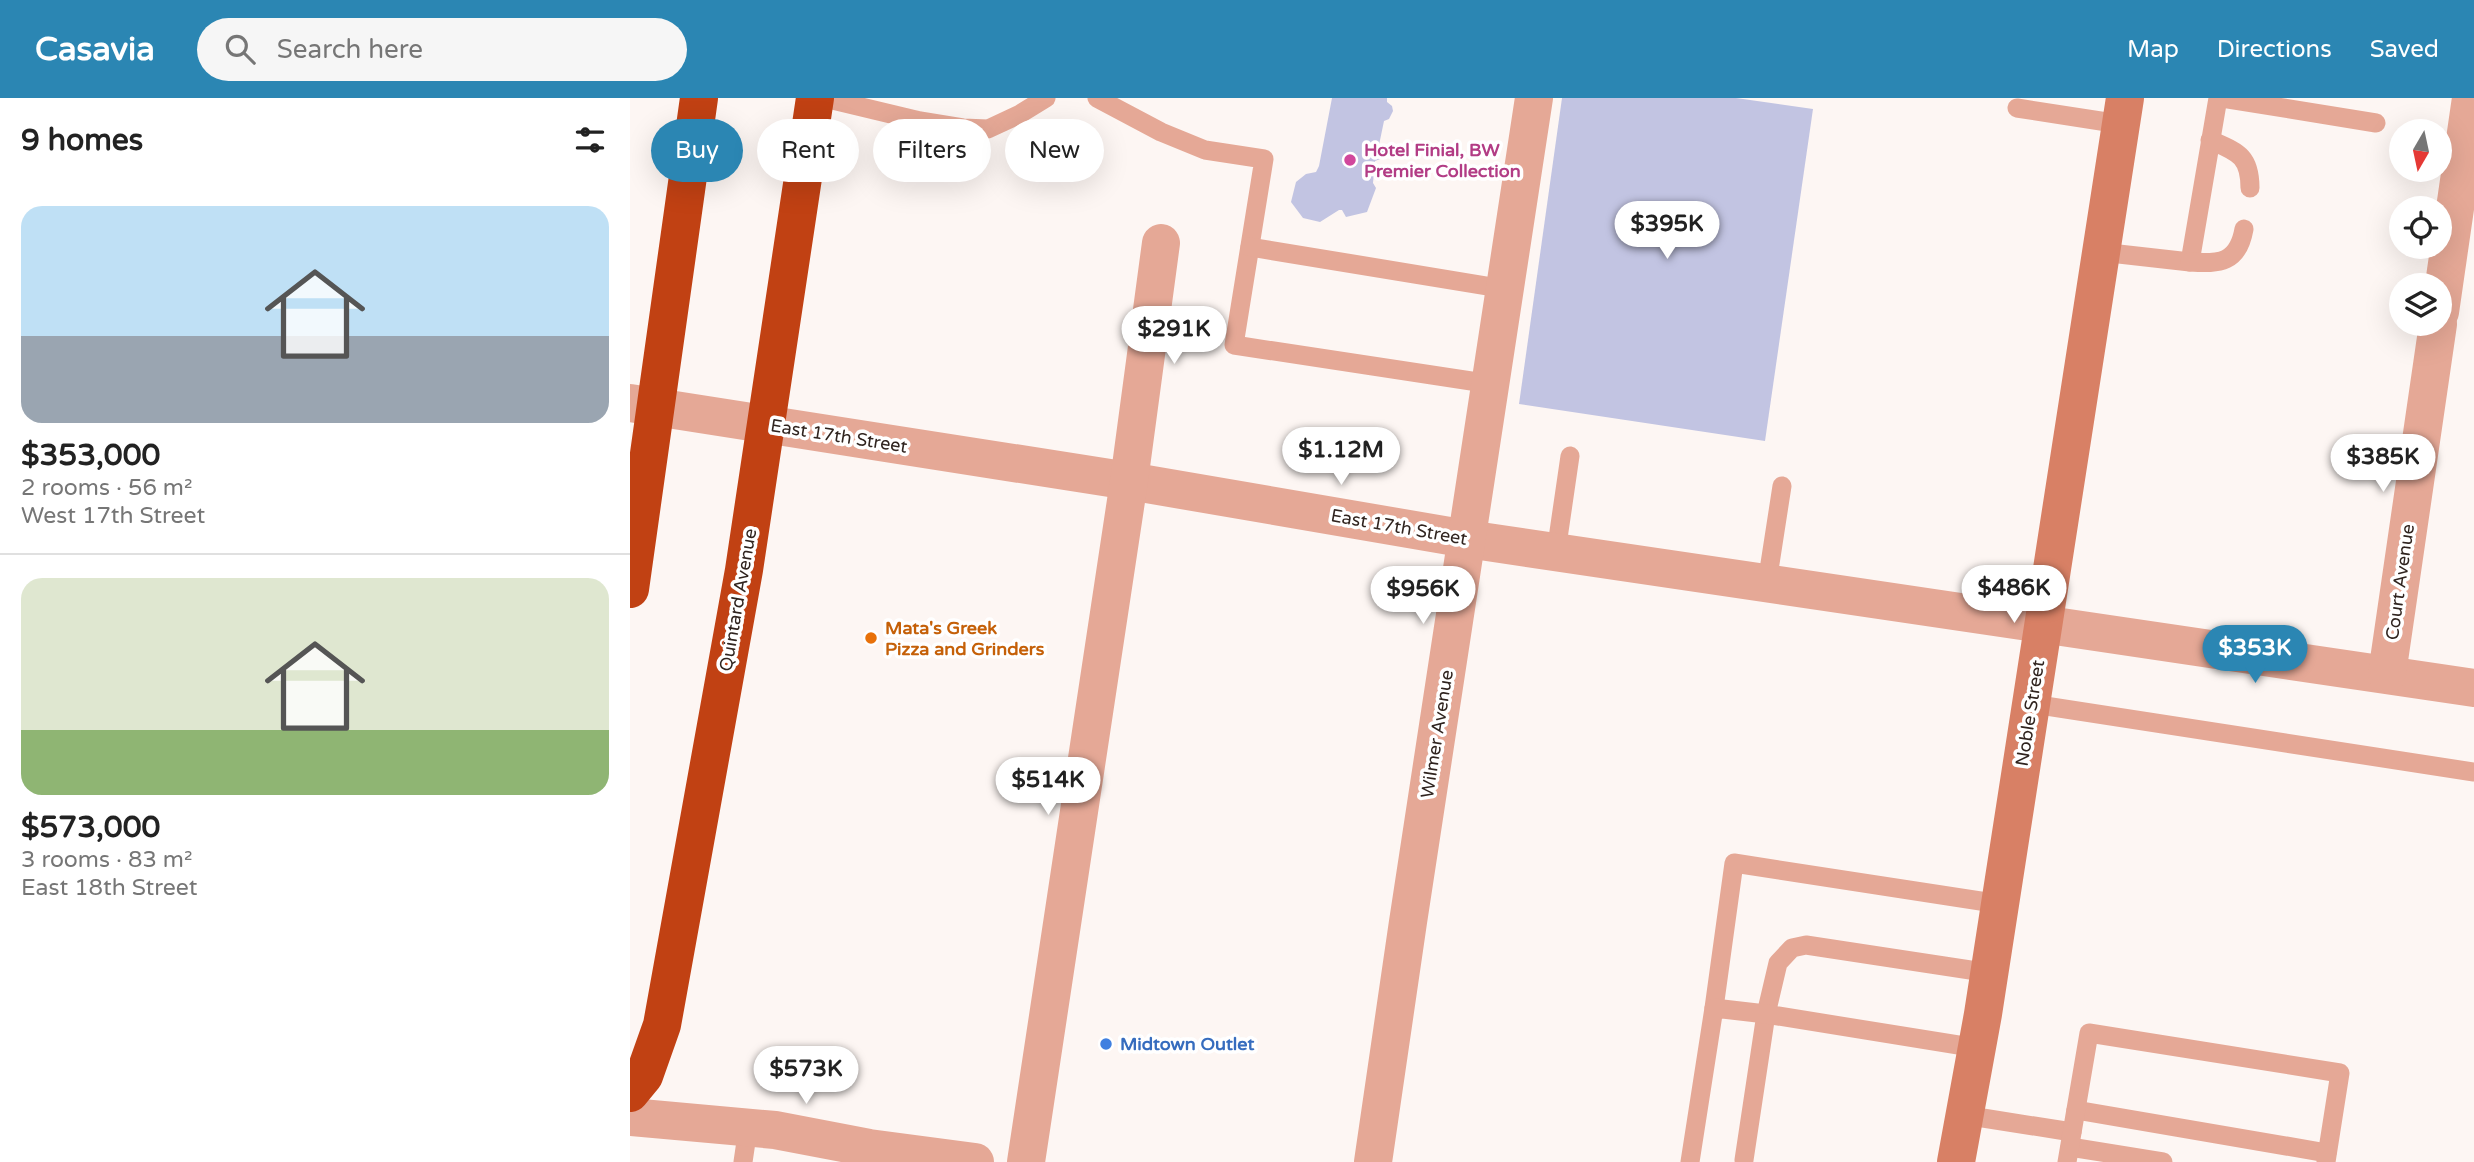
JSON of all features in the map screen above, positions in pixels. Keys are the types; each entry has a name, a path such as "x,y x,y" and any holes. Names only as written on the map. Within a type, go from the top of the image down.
{"highway":[{"path":"630,589 643,405 699,98"},
{"name":"Quintard Avenue","path":"630,1093 645,1076 662,1025 744,570 816,98"}],"main road":[{"name":"Noble Street","path":"1956,1162 1990,973 2123,111"}],"street":[{"name":"Wilmer Avenue","path":"1373,1162 1534,98"},
{"path":"2446,273 2471,98"},
{"path":"1026,1162 1129,481 1161,243"},
{"name":"Court Avenue","path":"2387,674 2436,336"},
{"name":"East 17th Street","path":"643,405 1129,481 1467,539 2474,688"},
{"path":"630,1117 745,1145 775,1130 920,1158 975,1162"}],"lane":[{"path":"824,98 920,121 988,129 1046,98"},
{"path":"1097,98 1161,132 1205,150 1264,159 1234,345 1490,384"},
{"path":"1130,98 1139,120"},
{"path":"2190,262 2210,140 2220,98 2376,124"},
{"path":"2017,108 2123,111"},
{"path":"2210,140 2244,158 2250,174 2250,187"},
{"path":"2101,252 2212,263 2231,257 2242,242 2244,229"},
{"path":"1250,247 1505,289"},
{"path":"1556,552 1570,456"},
{"path":"1767,583 1782,486"},
{"path":"2032,704 2474,772"},
{"path":"1690,1162 1734,863 2000,904"},
{"path":"1744,1160 1766,1014 1777,963 1792,948 1806,945 1990,973"},
{"path":"1714,1009 1766,1014 1977,1048"},
{"path":"2070,1147 2076,1110 2089,1033 2340,1073 2326,1158 2076,1110"},
{"path":"1964,1115 2070,1147 2163,1162"}],"building":[{"name":"Hotel Finial, BW Premier Collection","path":"1332,98 1387,98 1393,111 1389,119 1384,121 1379,145 1384,150 1383,158 1375,161 1373,183 1376,188 1367,212 1346,217 1342,210 1339,210 1320,222 1303,218 1291,202 1296,182 1306,174 1316,172 1319,166"},
{"path":"1562,98 1736,98 1813,109 1765,441 1519,404"}],"place":[{"name":"Hotel Finial, BW Premier Collection","path":"1350,160"},
{"name":"Mata's Greek Pizza and Grinders","path":"871,638"},
{"name":"Midtown Outlet","path":"1106,1044"}]}
